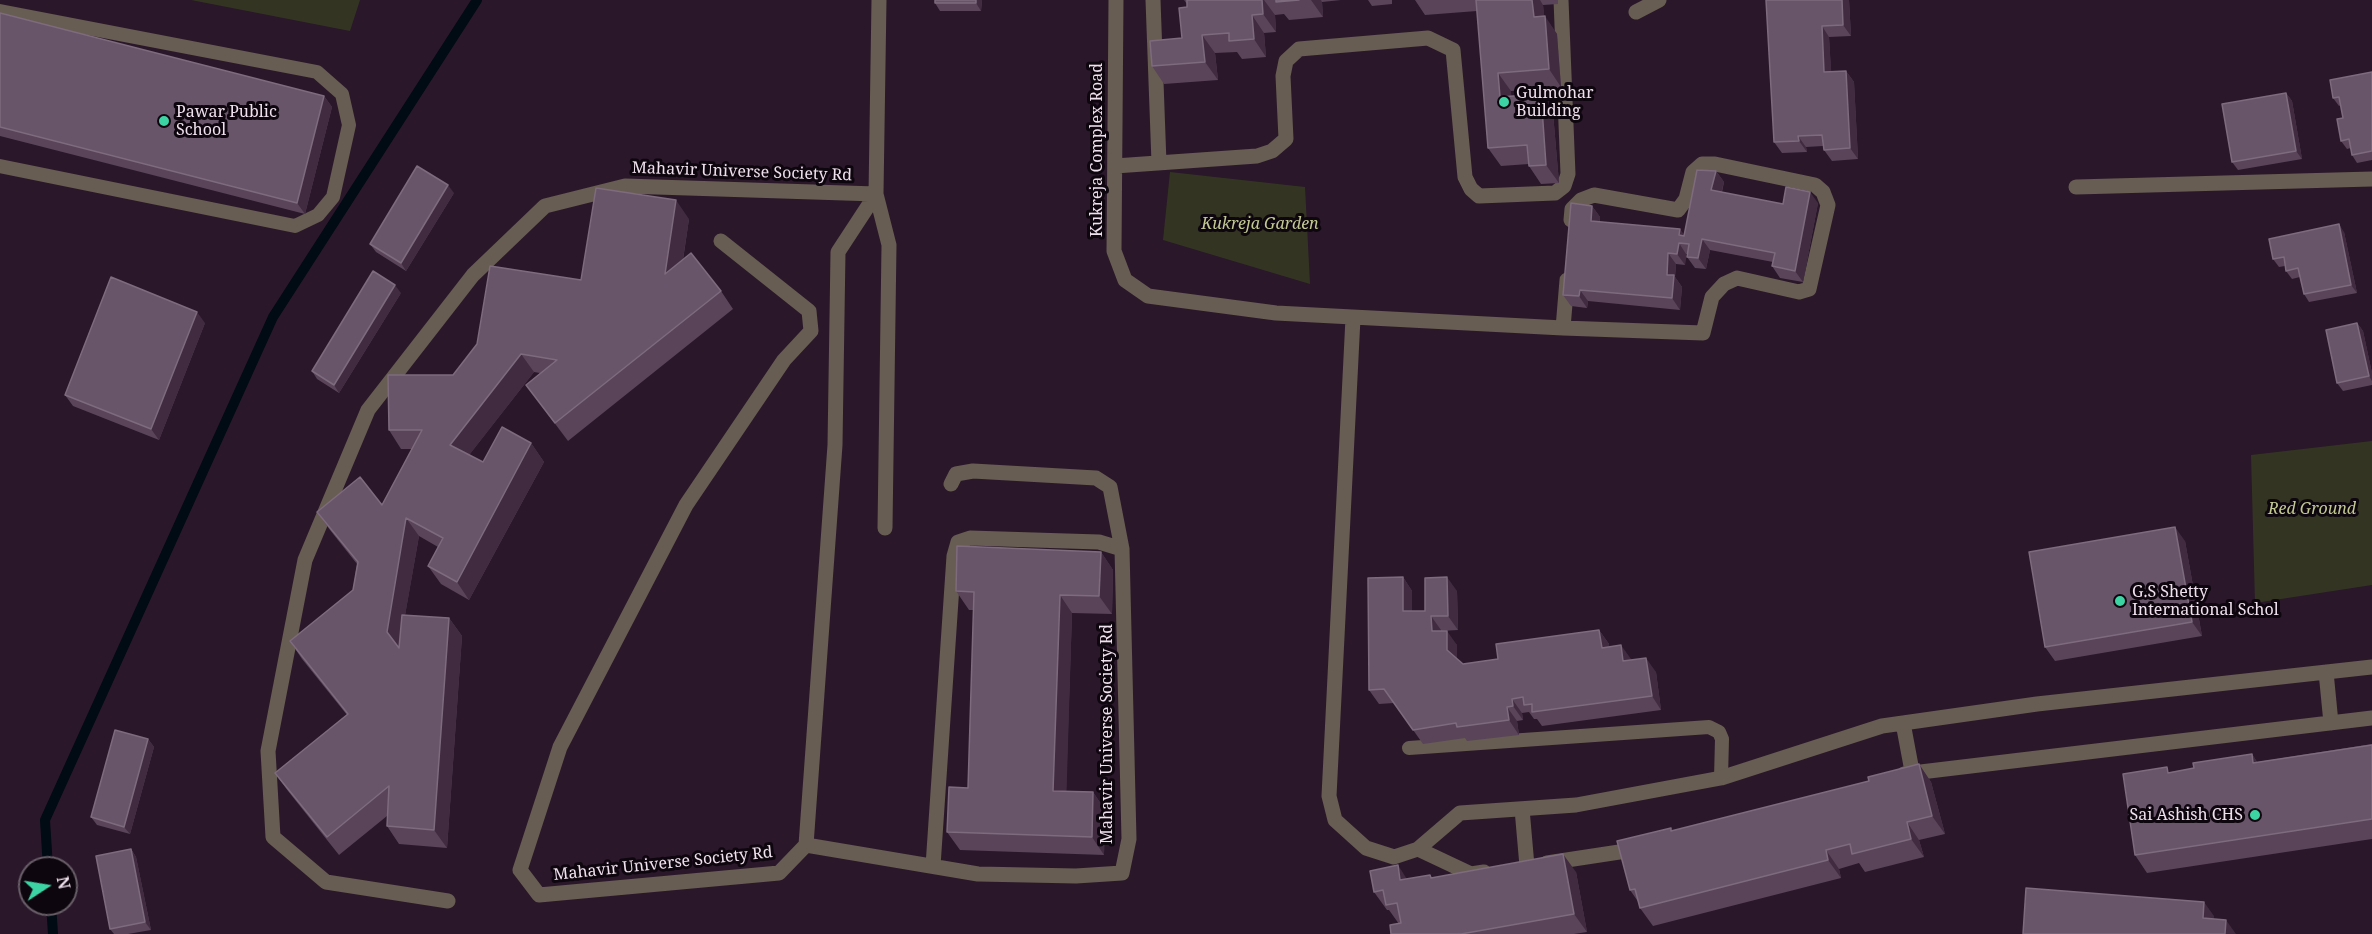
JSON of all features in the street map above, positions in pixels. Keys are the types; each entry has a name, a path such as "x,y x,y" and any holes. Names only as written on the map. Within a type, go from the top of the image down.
{"street":[{"name":"Mahavir Universe Society Rd","path":"448,901 326,882 273,837 268,751 305,560 368,410 473,274 545,206 625,186 876,194 879,0"},
{"name":"Kukreja Complex Road","path":"1116,0 1114,251 1125,280 1148,296 1275,313 1703,333 1712,297 1724,284 1737,278 1799,292 1809,289 1827,206 1823,192 1815,185 1715,164 1702,164 1693,172 1686,199 1678,210 1594,195 1581,200 1572,209 1570,233"},
{"path":"1153,0 1159,163"},
{"path":"1114,166 1257,156 1272,151 1286,139 1283,76 1286,61 1299,49 1428,38 1453,51 1465,177 1471,189 1479,196 1555,193 1564,186 1568,174 1561,0"},
{"path":"1636,12 1659,0"},
{"path":"2076,187 2372,179"},
{"path":"876,194 889,245 885,528"},
{"path":"806,845 835,445 838,252 876,194"},
{"name":"Mahavir Universe Society Rd","path":"721,241 809,310 810,332 783,360 686,505 560,747 520,870 538,895 779,873 806,845 978,874 1076,876 1122,873 1129,839 1122,549 1110,487 1096,478 973,471 956,474 951,484"},
{"path":"1563,328 1568,268"},
{"path":"1353,318 1329,796 1335,820 1366,848 1394,857 1418,849 1460,813 1576,805 1721,778 1882,726 2037,704 2372,667"},
{"path":"933,866 954,556 958,542 970,538 1099,542 1122,549"},
{"path":"2325,672 2331,723"},
{"path":"1890,778 1912,771 2372,718"},
{"path":"1903,723 1912,771"},
{"path":"1516,868 1522,809"},
{"path":"1418,849 1471,874 1655,846"}],"lane":[{"path":"0,11 317,72 342,94 349,124 333,197 318,215 295,226 0,166"},
{"path":"1409,748 1708,727 1719,732 1722,739 1721,778"}],"green space":[{"path":"191,0 360,0 350,31"},
{"name":"Kukreja Garden","path":"1170,172 1305,187 1310,284 1163,240"},
{"name":"Red Ground","path":"2372,441 2372,585 2255,603 2251,455"}],"building":[{"path":"935,0 976,0 976,3 935,3"},
{"path":"1187,0 1262,0 1263,14 1252,15 1254,39 1229,41 1229,33 1202,35 1205,62 1152,66 1150,41 1182,38 1179,8 1187,7"},
{"path":"1276,0 1299,0 1276,2"},
{"name":"Gulmohar Building","path":"1476,0 1532,0 1534,17 1545,16 1549,69 1498,73 1500,97 1541,94 1546,165 1529,166 1527,145 1488,148"},
{"path":"1766,0 1842,0 1843,25 1822,26 1824,72 1846,71 1850,148 1824,150 1822,135 1798,136 1799,141 1774,142"},
{"name":"Pawar Public School","path":"0,13 324,96 297,203 0,127"},
{"path":"2372,72 2372,151 2352,155 2349,139 2341,141 2337,119 2343,118 2339,97 2333,98 2330,80"},
{"path":"2286,93 2296,151 2232,162 2222,104"},
{"path":"417,166 448,185 401,263 370,244"},
{"path":"1697,170 1716,171 1711,190 1783,204 1786,187 1810,192 1795,271 1772,266 1775,253 1702,239 1698,258 1687,257 1689,244 1679,243 1677,254 1668,253 1667,275 1674,275 1672,298 1580,290 1579,296 1563,295 1571,203 1592,206 1591,221 1680,229 1679,235 1684,236"},
{"path":"596,188 676,200 665,274 691,253 721,291 555,423 526,385 557,360 521,354 450,445 483,462 502,427 531,443 457,582 428,566 443,538 406,518 387,632 399,648 402,615 449,618 434,830 387,826 389,786 327,837 275,773 348,714 290,641 353,590 358,562 317,512 360,477 382,505 422,430 389,430 388,375 453,375 477,344 490,266 581,280"},
{"path":"2339,224 2351,285 2304,294 2298,268 2286,271 2284,257 2273,259 2269,239"},
{"path":"373,271 395,285 334,385 312,371"},
{"path":"111,277 197,312 151,429 65,395"},
{"path":"2357,323 2369,376 2337,383 2326,330"},
{"name":"G.S Shetty International Schol","path":"2175,527 2192,622 2045,647 2029,552"},
{"path":"957,546 1101,552 1099,596 1060,595 1053,791 1093,792 1092,837 947,832 949,787 968,788 974,592 956,591"},
{"path":"1403,577 1403,611 1425,611 1425,578 1447,577 1448,616 1431,616 1432,631 1447,631 1447,650 1463,664 1498,659 1496,644 1599,630 1602,648 1621,645 1623,661 1646,658 1652,696 1532,712 1532,704 1524,705 1523,697 1512,699 1513,706 1507,707 1509,720 1457,727 1456,723 1413,730 1384,689 1369,690 1368,578"},
{"path":"115,730 148,739 124,827 91,817"},
{"name":"Sai Ashish CHS","path":"2372,745 2372,819 2135,855 2123,774 2167,767 2168,773 2194,768 2193,763 2252,754 2253,763"},
{"path":"1919,764 1932,816 1907,822 1911,839 1852,854 1850,844 1826,850 1828,860 1640,908 1635,889 1630,890 1617,841 1671,828 1671,831 1869,781 1868,777"},
{"path":"131,849 145,922 110,929 96,856"},
{"path":"1563,854 1574,914 1461,934 1391,934 1390,925 1401,923 1397,903 1386,905 1383,890 1374,892 1370,871 1398,865 1400,880 1430,875 1431,878"},
{"path":"2026,888 2204,902 2203,918 2226,920 2225,934 2023,934"}],"waterway":[{"path":"47,856 45,820 273,317 477,0"},
{"path":"52,916 53,934"}],"place":[{"name":"Gulmohar Building","path":"1504,102"},
{"name":"Pawar Public School","path":"164,121"},
{"name":"G.S Shetty International Schol","path":"2120,601"},
{"name":"Sai Ashish CHS","path":"2255,815"}]}
